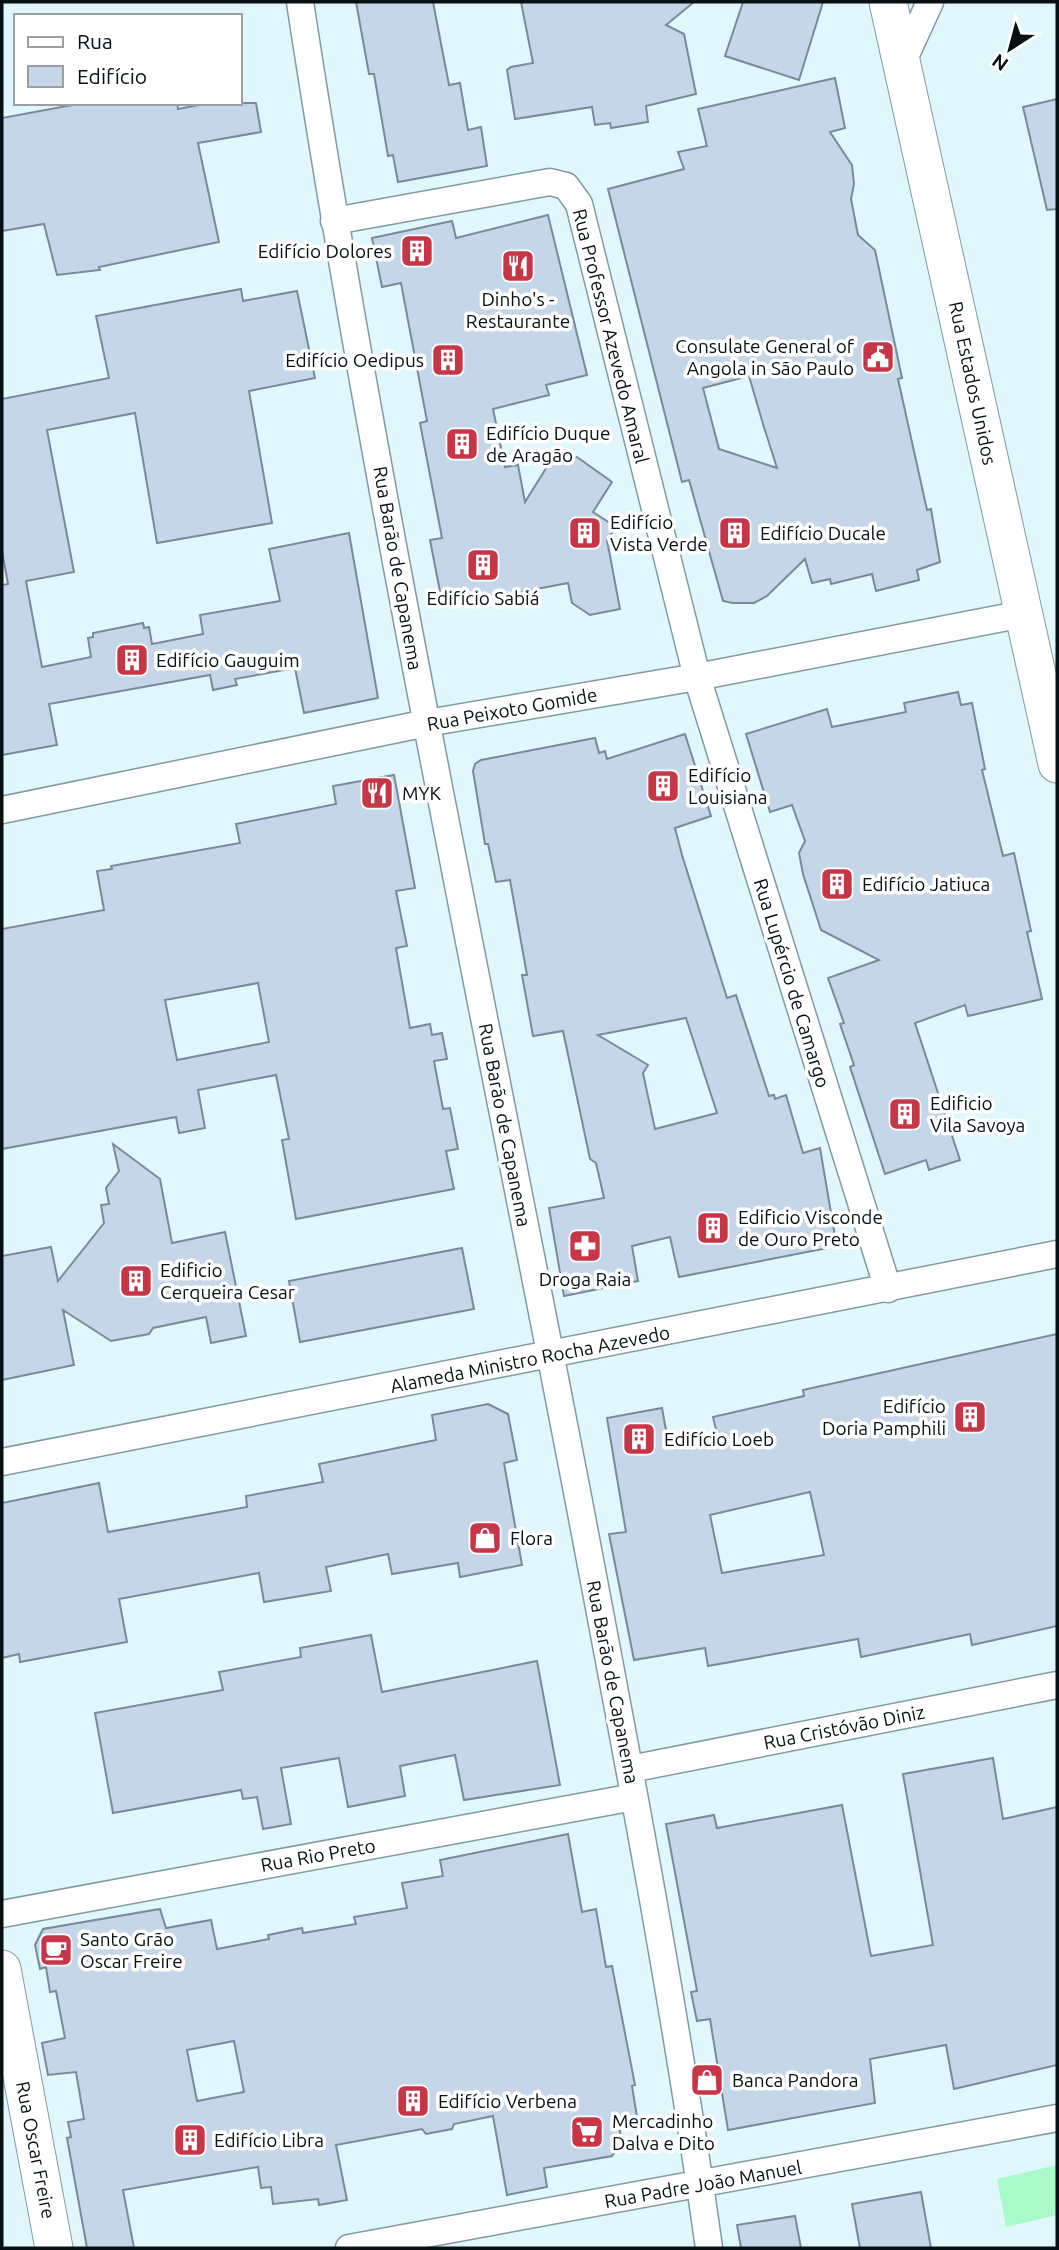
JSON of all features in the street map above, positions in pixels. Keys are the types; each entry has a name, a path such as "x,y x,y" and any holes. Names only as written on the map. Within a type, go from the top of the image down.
{"main road":[{"name":"Rua Estados Unidos","path":"888,2 1057,764"},
{"name":"Rua Oscar Freire","path":"2,1969 54,2248"}],"street":[{"name":"Rua Barão de Capanema","path":"300,2 334,221 427,723 630,1769 709,2248"},
{"path":"903,61 930,2"},
{"name":"Rua Professor Azevedo Amaral","path":"334,221 550,182 566,186 579,204 697,677"},
{"name":"Rua Peixoto Gomide","path":"2,810 427,723 697,677 1023,614"},
{"name":"Rua Lupércio de Camargo","path":"697,677 888,1289"},
{"name":"Alameda Ministro Rocha Azevedo","path":"2,1462 1057,1254"},
{"name":"Rua Cristóvão Diniz","path":"630,1769 1057,1685"},
{"name":"Rua Rio Preto","path":"2,1914 634,1797"},
{"name":"Rua Padre João Manuel","path":"349,2248 383,2245 1057,2118"}],"green space":[{"path":"1057,2165 1057,2215 1006,2227 997,2179"}],"building":[{"path":"356,2 433,2 449,85 460,83 468,130 481,127 487,166 398,182 393,155 388,156 374,74 369,74"},
{"path":"521,2 694,2 666,25 684,34 696,94 646,106 648,122 611,128 610,123 595,125 592,107 515,119 507,70 533,63"},
{"path":"743,2 823,2 799,80 725,56"},
{"path":"835,78 845,128 830,132 852,165 854,184 851,199 858,235 875,250 902,378 898,379 927,510 931,509 940,562 917,570 919,580 876,591 872,574 831,584 830,579 812,583 805,559 767,596 754,603 723,601 689,480 682,482 608,189 684,169 678,152 707,146 698,109","holes":["749,376 777,468 719,449 703,388"]},
{"path":"1057,99 1057,209 1047,210 1023,107"},
{"path":"256,103 261,132 198,143 219,242 99,267 100,270 57,275 44,224 2,231 2,118 72,105 177,105 178,109 199,105"},
{"path":"548,215 587,375 546,385 549,395 493,409 505,467 518,465 525,502 558,449 573,458 577,457 612,482 593,512 616,527 607,540 620,609 590,615 572,603 568,583 443,607 430,540 442,538 420,423 427,421 401,283 382,287 372,238 452,221 456,238"},
{"path":"241,289 243,301 297,291 315,378 249,391 272,523 157,543 135,413 47,430 74,572 26,581 42,667 91,657 88,638 93,637 93,633 143,623 144,628 149,627 152,644 203,634 200,615 280,601 269,549 349,533 378,698 304,713 295,668 235,679 237,685 213,690 210,675 49,704 57,745 2,755 2,585 8,584 2,551 2,399 109,378 96,316"},
{"path":"958,692 961,705 972,703 985,769 982,770 1003,856 1014,853 1031,931 1027,932 1042,999 968,1016 965,1005 915,1023 960,1160 929,1170 926,1160 885,1174 850,1067 854,1065 840,1024 844,1023 828,978 879,960 821,930 803,874 799,853 805,841 792,805 770,812 746,734 827,709 832,727 906,712 904,703"},
{"path":"685,734 711,816 675,828 682,855 727,998 736,995 769,1096 774,1095 775,1099 786,1095 803,1153 820,1148 836,1242 827,1244 828,1248 679,1277 670,1237 632,1246 638,1281 564,1296 549,1208 604,1198 596,1163 590,1159 563,1031 533,1036 522,975 527,975 510,880 496,882 488,844 485,844 473,771 475,764 481,760 595,738 599,753 605,751 607,759","holes":["686,1018 717,1113 655,1129 643,1073 648,1065 598,1035"]},
{"path":"394,775 415,888 396,891 407,946 396,948 410,1028 430,1024 432,1035 442,1033 447,1059 434,1061 443,1109 450,1108 458,1149 446,1151 454,1189 296,1219 282,1140 289,1139 276,1075 198,1090 205,1128 179,1133 176,1117 2,1149 2,929 104,910 97,871 112,869 111,866 240,843 236,824 336,804 333,786","holes":["258,983 269,1042 177,1060 165,1000"]},
{"path":"113,1144 160,1179 172,1243 225,1232 246,1336 211,1343 206,1317 153,1328 149,1334 111,1341 63,1310 74,1365 2,1380 2,1256 51,1247 58,1281 104,1223 101,1205 109,1204 106,1188 119,1171"},
{"path":"462,1248 474,1309 300,1342 289,1281"},
{"path":"1057,1334 1057,1626 972,1645 970,1634 861,1657 858,1639 708,1666 705,1648 634,1660 609,1534 626,1532 607,1418 662,1408 669,1447 718,1438 713,1417 804,1396 803,1390","holes":["810,1492 824,1555 722,1573 710,1515"]},
{"path":"488,1404 508,1414 517,1460 504,1463 522,1565 460,1577 458,1563 392,1574 388,1554 326,1567 331,1591 264,1602 259,1573 119,1599 127,1642 20,1662 19,1654 2,1658 2,1503 99,1483 108,1532 247,1507 246,1496 323,1482 319,1464 436,1440 432,1415"},
{"path":"371,1635 382,1692 537,1661 560,1785 464,1800 455,1755 400,1766 405,1796 348,1807 339,1758 281,1768 291,1824 263,1829 257,1797 243,1799 241,1790 113,1813 95,1713 223,1690 219,1672 301,1657 300,1648"},
{"path":"993,1758 1003,1819 1057,1807 1057,2065 954,2089 946,2045 870,2059 875,2103 728,2130 710,2019 697,2021 691,1992 697,1991 666,1824 714,1815 717,1828 842,1805 871,1956 933,1945 903,1774"},
{"path":"568,1834 582,1912 596,1909 606,1967 612,1966 635,2085 632,2086 637,2117 618,2120 622,2142 612,2156 544,2168 547,2187 507,2195 493,2116 454,2124 452,2129 426,2134 422,2129 336,2145 347,2200 319,2205 318,2199 273,2204 271,2187 261,2188 258,2167 123,2190 134,2248 87,2248 67,2138 71,2137 68,2122 84,2119 76,2072 48,2075 42,2043 65,2038 56,1991 50,1992 46,1967 40,1969 35,1945 43,1929 160,1909 166,1928 211,1920 217,1949 269,1939 268,1935 302,1928 303,1933 356,1924 354,1917 407,1908 402,1883 443,1876 440,1860","holes":["234,2041 244,2092 197,2101 187,2050"]},
{"path":"921,2192 931,2248 860,2248 852,2204"},
{"path":"795,2216 801,2248 741,2248 737,2225"}],"place":[{"name":"Edifício Dolores","path":"417,251"},
{"name":"Dinho's - Restaurante","path":"518,266"},
{"name":"Consulate General of Angola in São Paulo","path":"878,357"},
{"name":"Edifício Oedipus","path":"448,360"},
{"name":"Edifício Duque de Aragão","path":"462,444"},
{"name":"Edifício Vista Verde","path":"585,533"},
{"name":"Edifício Ducale","path":"735,533"},
{"name":"Edifício Sabiá","path":"483,565"},
{"name":"Edifício Gauguim","path":"132,660"},
{"name":"Edifício Louisiana","path":"663,786"},
{"name":"MYK","path":"377,793"},
{"name":"Edifício Jatiuca","path":"837,884"},
{"name":"Edificio Vila Savoya","path":"905,1114"},
{"name":"Edificio Visconde de Ouro Preto","path":"713,1228"},
{"name":"Droga Raia","path":"585,1246"},
{"name":"Edificio Cerqueira Cesar","path":"136,1281"},
{"name":"Edifício Doria Pamphili","path":"970,1417"},
{"name":"Edifício Loeb","path":"639,1439"},
{"name":"Flora","path":"485,1538"},
{"name":"Santo Grão Oscar Freire","path":"56,1950"},
{"name":"Banca Pandora","path":"707,2080"},
{"name":"Edifício Verbena","path":"413,2101"},
{"name":"Mercadinho Dalva e Dito","path":"587,2132"},
{"name":"Edifício Libra","path":"190,2140"}]}
